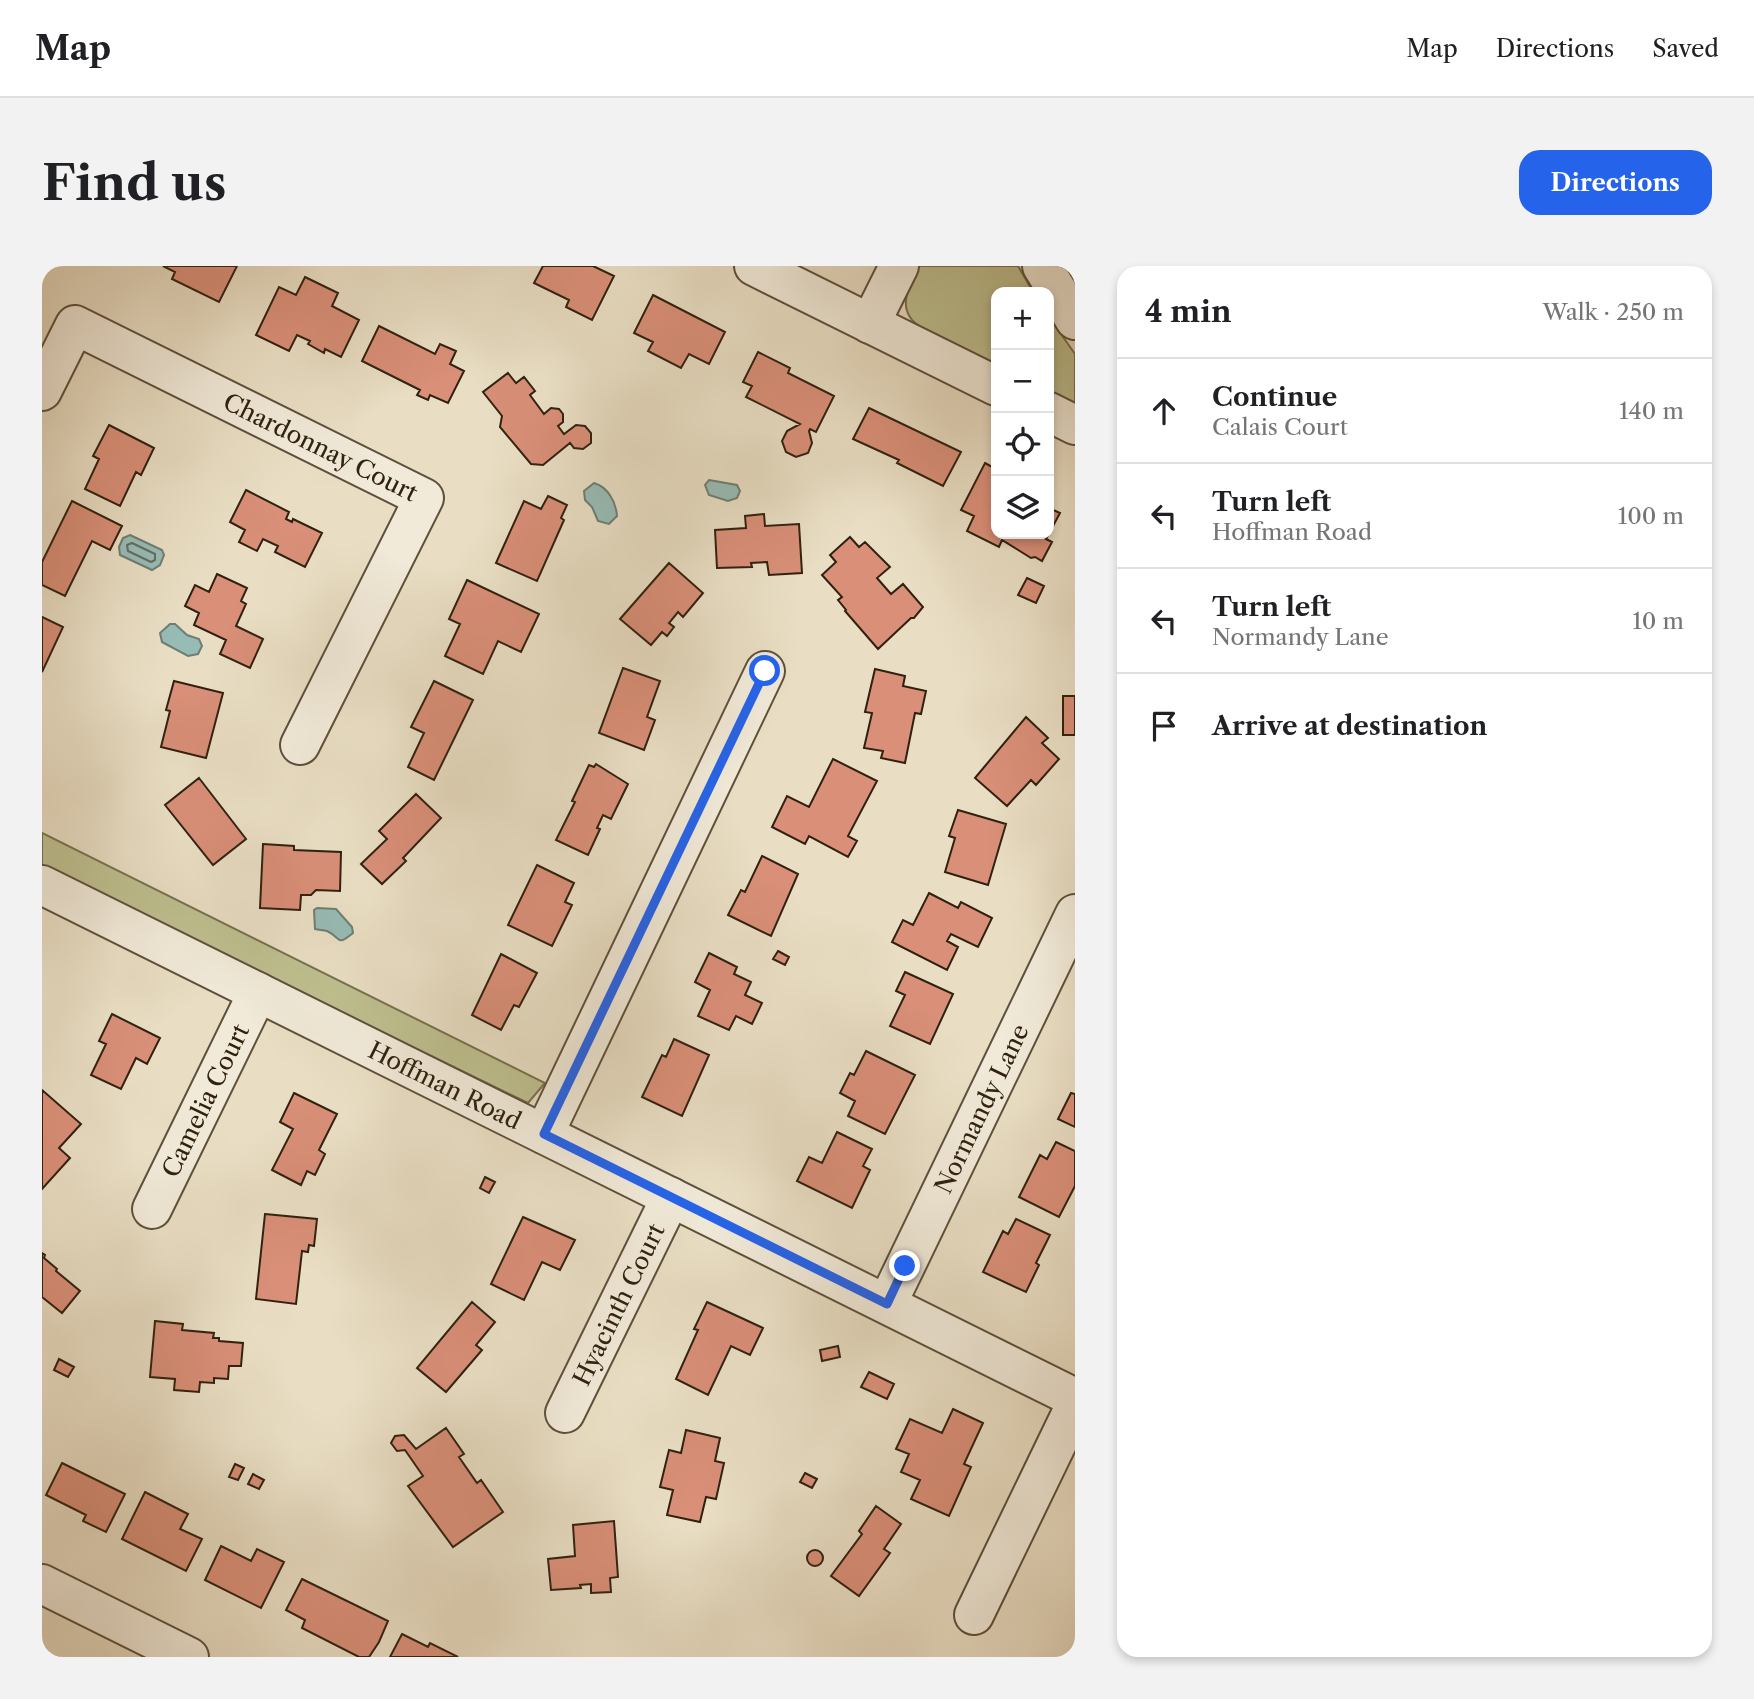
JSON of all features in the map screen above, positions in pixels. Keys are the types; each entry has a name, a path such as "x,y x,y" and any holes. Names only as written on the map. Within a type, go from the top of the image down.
{"street":[{"path":"754,266 991,384"},
{"path":"870,324 899,266"},
{"path":"1042,266 1075,320"},
{"name":"Chardonnay Court","path":"42,391 75,326 424,498 300,745"},
{"path":"1051,413 1075,425"},
{"path":"544,1134 765,671"},
{"name":"Hoffman Road","path":"42,885 1075,1398"},
{"name":"Normandy Lane","path":"887,1304 1075,914"},
{"name":"Camelia Court","path":"152,1209 258,992"},
{"name":"Hyacinth Court","path":"565,1413 671,1197"},
{"path":"974,1615 1075,1406"},
{"path":"42,1584 189,1657"}],"green space":[{"path":"919,266 1018,266 1030,287 991,287 991,362 913,321 906,307 911,282"},
{"path":"1054,324 1075,354 1075,403 1054,392"},
{"path":"42,833 545,1083 528,1103 42,867"}],"water":[{"path":"709,480 737,485 740,491 737,498 728,501 709,495 705,485"},
{"path":"594,483 607,492 615,506 617,516 609,524 598,521 592,507 585,500 584,491"},
{"path":"130,535 162,550 164,555 160,565 152,570 120,555 119,547 123,538"},
{"path":"170,624 175,624 187,635 199,639 202,646 198,654 188,656 162,642 160,633"},
{"path":"336,909 352,927 353,933 344,940 339,940 327,931 315,929 314,910"}],"building":[{"path":"163,266 237,266 219,302 172,279 175,272"},
{"path":"543,266 593,266 614,276 592,320 566,307 569,300 534,283"},
{"path":"305,277 338,293 332,306 359,320 341,357 325,349 324,353 308,344 310,341 297,335 289,351 256,335 279,287 296,295"},
{"path":"653,295 725,332 709,364 689,354 681,368 648,351 653,342 634,333"},
{"path":"379,326 435,354 440,344 456,351 450,364 464,371 448,403 430,395 428,400 417,395 420,390 362,361"},
{"path":"758,352 790,368 788,373 834,396 816,432 810,429 809,431 812,443 808,453 796,457 786,452 782,441 787,431 800,424 746,397 752,386 743,382"},
{"path":"508,373 516,383 524,377 535,391 530,395 544,414 551,408 559,409 563,414 563,422 558,426 564,434 576,425 585,426 591,433 591,443 583,449 574,448 570,443 543,465 531,464 500,427 502,416 483,392"},
{"path":"869,408 961,452 943,486 897,463 899,460 853,439"},
{"path":"109,425 154,448 141,475 136,472 120,506 85,489 99,459 93,456"},
{"path":"985,463 991,466 991,539 1046,539 1052,542 1042,561 1031,558 1002,540 999,547 967,531 974,516 961,510"},
{"path":"246,490 289,512 286,519 292,522 293,519 322,533 305,567 275,552 278,546 263,539 257,551 239,542 245,530 230,522"},
{"path":"548,496 567,505 561,518 564,520 537,581 496,563 524,501 541,509"},
{"path":"72,501 122,526 110,550 92,541 65,596 42,585 42,562"},
{"path":"1054,510 1060,513 1054,524"},
{"path":"764,514 765,526 799,524 802,573 769,575 767,562 751,563 752,567 717,568 715,530 746,528 745,516"},
{"path":"850,537 859,547 865,542 890,567 877,578 891,594 903,584 923,607 878,649 845,611 838,600 842,597 822,575 836,562 830,555"},
{"path":"669,563 703,593 683,617 678,612 669,623 674,627 667,636 662,632 651,645 620,619"},
{"path":"217,574 247,588 241,601 246,604 236,626 263,639 250,668 220,654 226,640 194,625 199,613 185,606 195,585 209,592"},
{"path":"1027,578 1044,586 1036,603 1018,595"},
{"path":"467,580 539,614 521,652 498,641 483,674 445,656 460,624 449,619"},
{"path":"42,617 63,627 42,672"},
{"path":"623,668 660,681 647,717 655,720 644,750 599,733"},
{"path":"875,669 905,676 903,686 926,691 921,714 915,713 905,763 881,758 883,751 864,748 872,713 865,712"},
{"path":"174,681 223,693 206,758 161,747 170,711 166,710"},
{"path":"434,681 473,700 434,780 408,767 424,733 411,727"},
{"path":"1063,696 1075,696 1075,735 1063,735"},
{"path":"1026,717 1048,738 1042,743 1059,759 1036,785 1031,780 1007,806 975,778"},
{"path":"833,759 877,781 848,836 857,841 848,857 809,836 805,844 772,827 787,796 809,807"},
{"path":"596,764 628,784 611,819 603,815 597,828 600,829 588,855 556,840 589,765 594,767"},
{"path":"199,778 246,839 213,865 165,805"},
{"path":"416,794 441,818 403,858 406,861 382,884 361,864 387,839 379,831"},
{"path":"958,810 1006,824 988,885 945,872 955,838 949,836"},
{"path":"263,844 294,846 294,850 341,852 340,891 316,890 311,895 301,895 300,910 260,908"},
{"path":"762,856 798,874 771,936 728,915 741,890 745,892"},
{"path":"537,865 574,883 565,902 572,905 552,946 508,925"},
{"path":"929,893 958,908 961,902 992,918 978,947 951,934 947,941 958,947 947,970 892,942 903,920 913,925"},
{"path":"778,951 789,957 785,965 773,959"},
{"path":"709,953 737,967 734,974 751,982 745,995 762,1003 752,1024 736,1016 729,1030 698,1016 710,990 695,982"},
{"path":"501,954 537,973 519,1007 514,1005 501,1030 472,1015"},
{"path":"905,972 953,994 930,1044 890,1026 905,995 896,991"},
{"path":"112,1014 160,1038 147,1064 136,1058 121,1089 91,1075 106,1044 99,1041"},
{"path":"674,1039 709,1055 682,1116 642,1097 662,1055 666,1057"},
{"path":"866,1051 915,1075 885,1134 848,1116 855,1101 840,1093 850,1073 854,1075"},
{"path":"42,1090 81,1124 59,1148 70,1158 42,1189"},
{"path":"294,1093 337,1114 319,1150 325,1154 315,1175 307,1171 301,1185 272,1170 293,1129 280,1122"},
{"path":"1071,1093 1075,1094 1075,1127 1058,1119"},
{"path":"837,1132 872,1149 863,1166 870,1170 852,1208 797,1181 809,1157 822,1163"},
{"path":"1056,1142 1075,1151 1075,1186 1059,1217 1019,1197 1040,1155 1047,1159"},
{"path":"485,1177 495,1182 489,1193 480,1188"},
{"path":"265,1214 317,1219 314,1246 309,1245 308,1252 302,1251 296,1304 256,1299"},
{"path":"523,1217 575,1240 560,1270 542,1262 524,1300 491,1284"},
{"path":"1016,1219 1050,1235 1026,1292 983,1272 1003,1231 1008,1234"},
{"path":"42,1253 56,1271 80,1291 62,1313 42,1297"},
{"path":"472,1302 495,1322 476,1345 482,1350 446,1392 417,1368"},
{"path":"707,1302 763,1328 750,1355 731,1346 708,1395 676,1379 698,1330 694,1329"},
{"path":"155,1321 183,1324 182,1330 214,1333 213,1338 219,1338 219,1341 243,1343 241,1366 229,1366 228,1379 214,1378 214,1383 200,1382 199,1392 174,1390 175,1379 150,1377"},
{"path":"838,1346 840,1357 822,1361 820,1350"},
{"path":"59,1359 74,1367 68,1377 54,1370"},
{"path":"869,1372 894,1384 887,1399 861,1387"},
{"path":"953,1409 983,1423 964,1464 971,1467 949,1516 911,1499 920,1480 901,1472 909,1454 896,1449 910,1419 942,1433"},
{"path":"446,1428 464,1454 459,1457 477,1483 481,1480 503,1512 453,1547 408,1486 423,1476 405,1450 397,1451 391,1443 395,1436 404,1435 416,1449"},
{"path":"686,1430 720,1438 715,1461 724,1463 716,1499 706,1497 700,1522 667,1515 673,1490 660,1487 669,1450 681,1453"},
{"path":"62,1463 125,1494 106,1532 83,1521 86,1515 46,1495"},
{"path":"235,1464 244,1468 238,1480 229,1477"},
{"path":"805,1473 817,1479 812,1488 800,1482"},
{"path":"253,1474 264,1480 259,1489 248,1484"},
{"path":"145,1492 188,1514 180,1529 202,1539 186,1571 122,1539"},
{"path":"876,1506 901,1524 884,1549 890,1553 859,1596 831,1576 862,1534 859,1531"},
{"path":"614,1521 618,1577 610,1578 611,1592 591,1593 591,1584 580,1585 581,1588 551,1590 548,1559 575,1556 573,1525"},
{"path":"221,1546 251,1561 257,1549 284,1562 261,1608 205,1580"},
{"path":"812,1550 818,1550 823,1558 821,1564 812,1566 807,1561 807,1555"},
{"path":"302,1579 388,1621 369,1657 359,1657 302,1628 305,1620 286,1610"},
{"path":"402,1634 428,1647 430,1643 458,1657 390,1657"}],"route":[{"path":"765,671 544,1134 887,1304 905,1266"}]}
